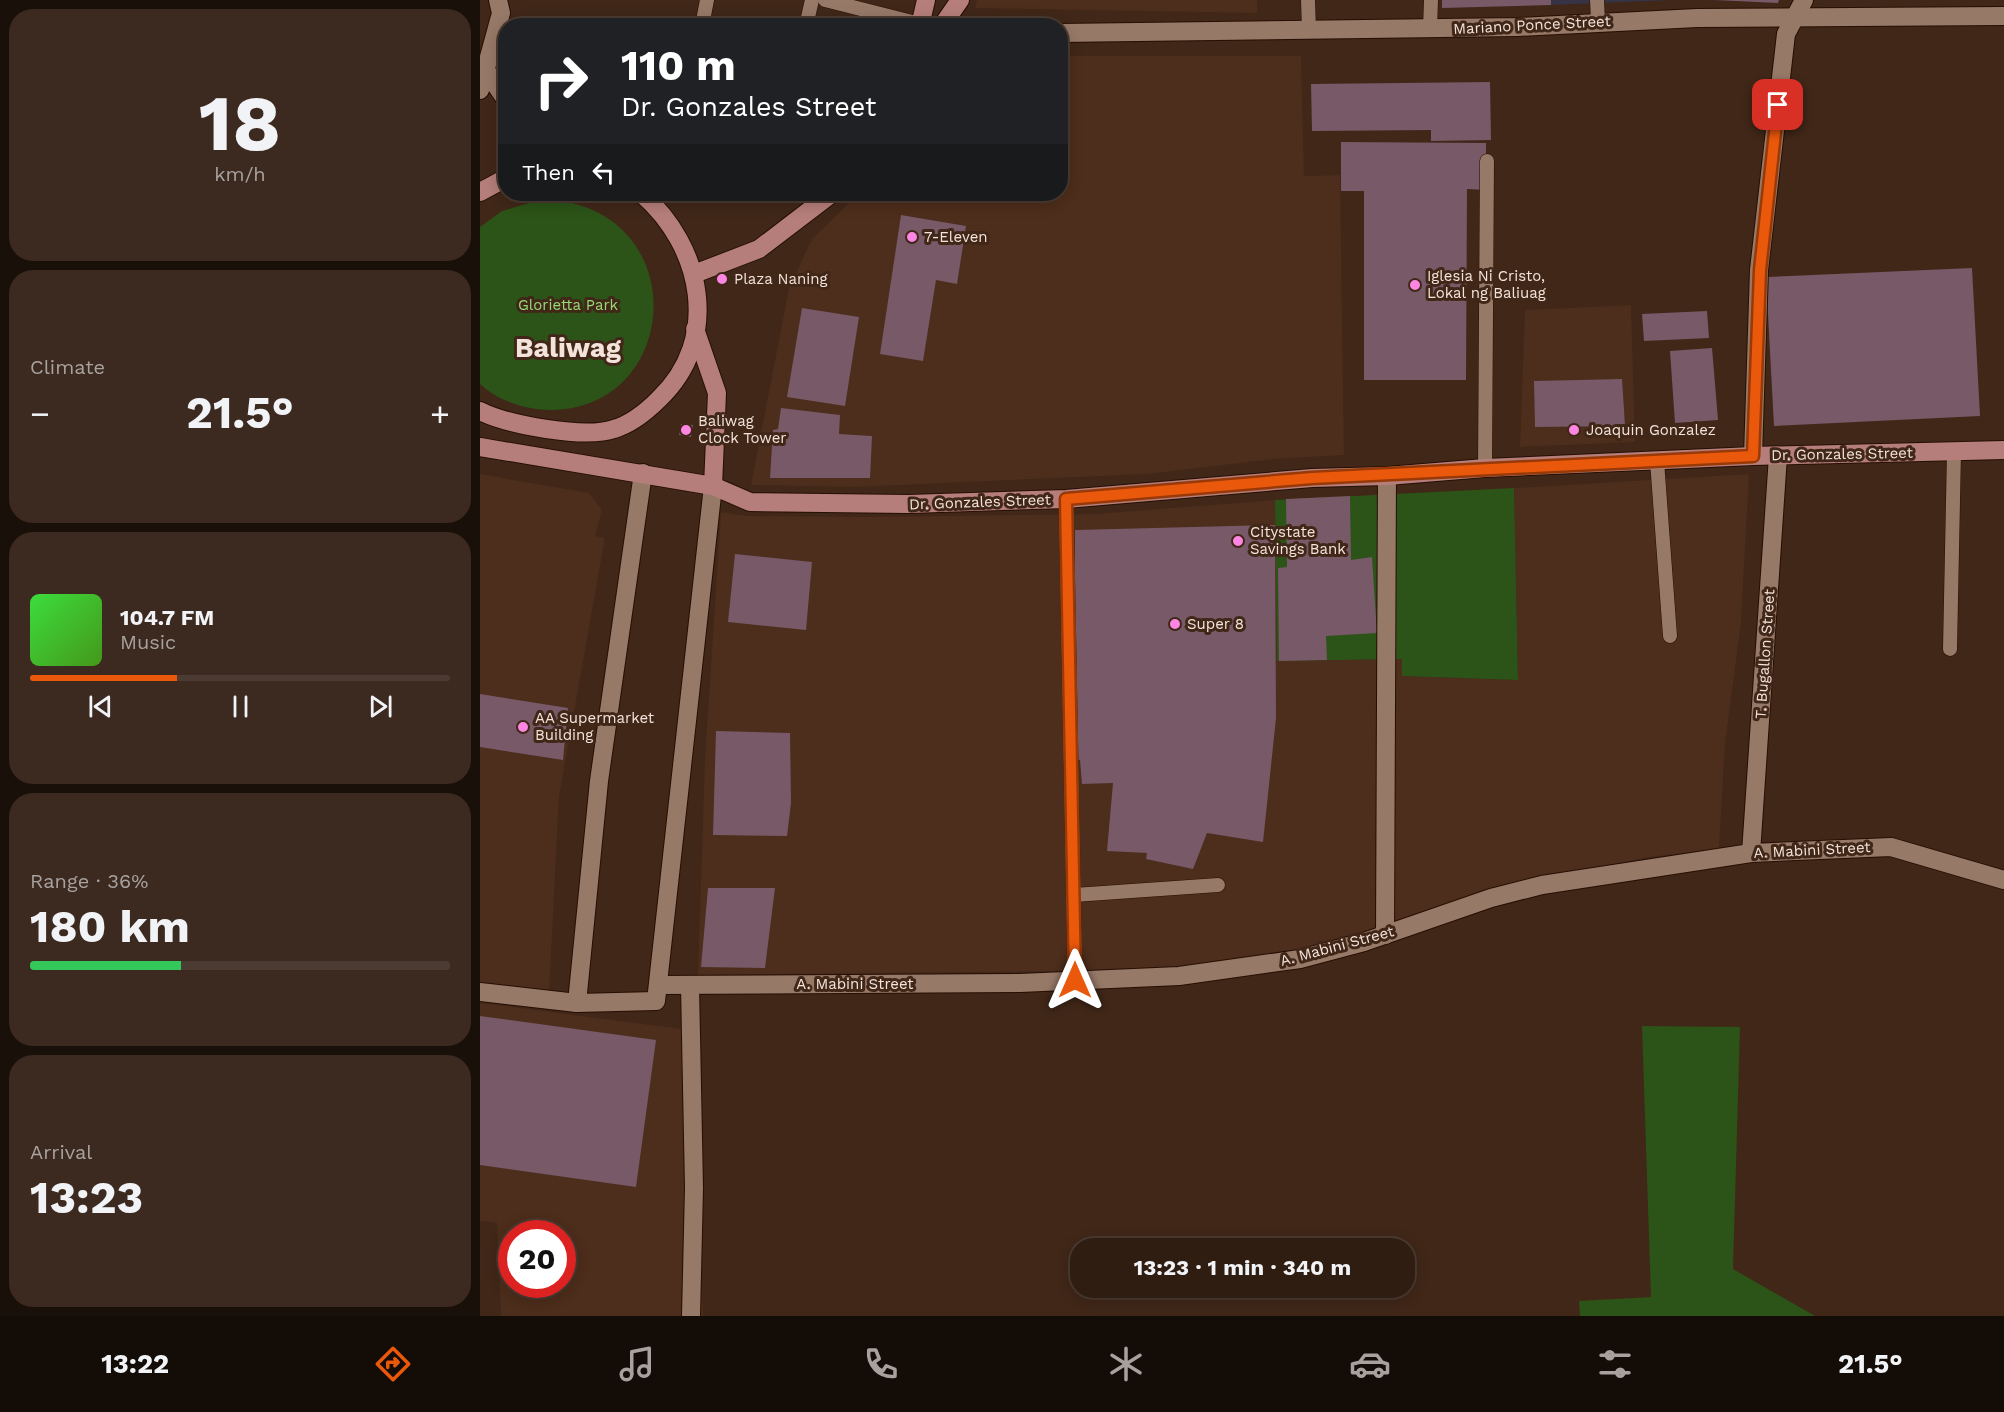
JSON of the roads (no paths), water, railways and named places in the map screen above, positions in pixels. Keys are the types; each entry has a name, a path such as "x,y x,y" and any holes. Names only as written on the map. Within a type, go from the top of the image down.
{"main road":[{"path":"924,18 926,0"},
{"path":"948,18 960,0"},
{"path":"480,192 498,182"},
{"path":"484,415 578,432 612,430 624,426 650,408 673,386 687,357 695,330 698,302 694,274 684,244 659,208 650,201"},
{"path":"694,274 759,249 822,201"},
{"path":"695,330 717,393 713,486"},
{"name":"Dr. Gonzales Street","path":"480,447 713,486 750,502 908,504 1066,499 1312,478 1387,476 1485,468 1753,456 2004,450"}],"street":[{"path":"498,0 501,13 500,18"},
{"path":"1753,456 1760,270 1786,34 1804,0"},
{"name":"Mariano Ponce Street","path":"1068,33 1430,29 1598,21 1796,17 2004,16"},
{"path":"480,90 498,24"},
{"path":"485,69 498,88"},
{"name":"T. Bugallon Street","path":"1751,853 1778,456"},
{"path":"577,1002 599,781 642,473"},
{"path":"1385,934 1387,476"},
{"path":"657,993 713,486"},
{"name":"A. Mabini Street","path":"480,992 577,1002 657,993 690,985 1020,983 1179,976 1300,959 1385,934 1491,898 1542,885 1751,853 1891,847 2004,880"},
{"path":"690,985 694,1188 691,1316"}],"lane":[{"path":"704,18 707,0"},
{"path":"808,18 812,0"},
{"path":"825,0 896,18"},
{"path":"1308,0 1309,31"},
{"path":"1430,29 1431,0"},
{"path":"1598,0 1598,21"},
{"path":"1485,468 1487,161"},
{"path":"1950,649 1954,452"},
{"path":"1657,461 1670,636"},
{"path":"1066,499 1075,980"},
{"path":"1074,895 1218,885"}],"place":[{"name":"7-Eleven","path":"912,237"},
{"name":"Plaza Naning","path":"722,279"},
{"name":"Iglesia Ni Cristo, Lokal ng Baliuag","path":"1415,285"},
{"name":"Baliwag Clock Tower","path":"686,430"},
{"name":"Joaquin Gonzalez","path":"1574,430"},
{"name":"Citystate Savings Bank","path":"1238,541"},
{"name":"Super 8","path":"1175,624"},
{"name":"AA Supermarket Building","path":"523,727"}],"district":[{"name":"Baliwag","path":"568,348"}],"park label":[{"name":"Glorietta Park","path":"568,305"}]}
